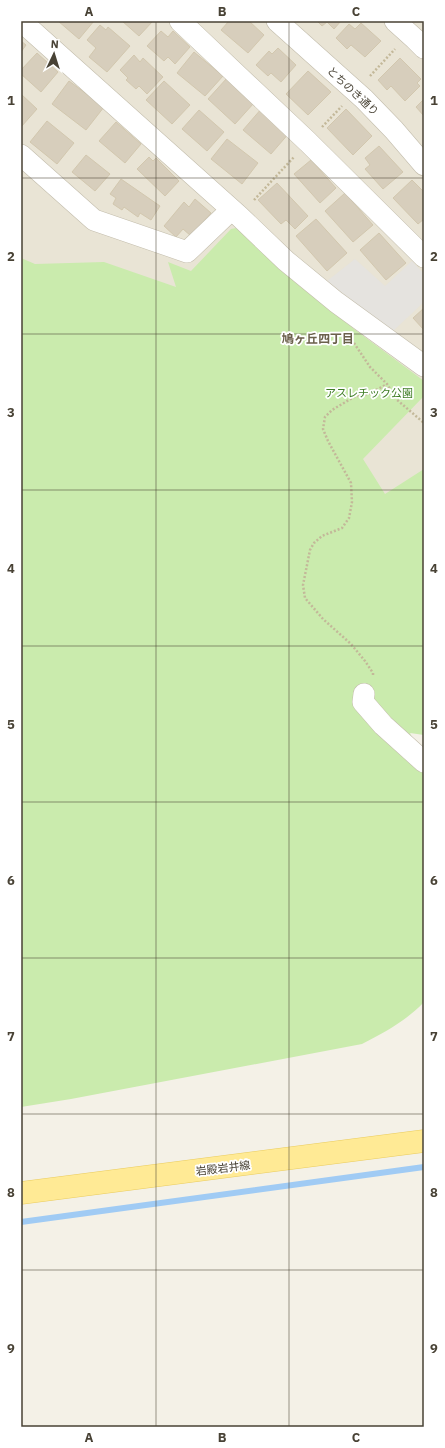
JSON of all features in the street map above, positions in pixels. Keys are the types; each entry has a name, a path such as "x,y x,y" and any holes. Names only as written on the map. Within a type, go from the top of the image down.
{"main road":[{"name":"岩殿岩井線","path":"21,1193 424,1141"}],"street":[{"path":"21,21 235,213 286,261 336,302 424,366"},
{"path":"180,21 308,142 424,257"},
{"name":"とちのき通り","path":"277,21 364,99 424,164"},
{"path":"402,27 424,48"},
{"path":"21,155 94,220 187,252 235,213"},
{"path":"368,686 363,702 384,725 424,762"}],"path":[{"path":"235,213 308,142 355,92 402,27"},
{"path":"351,338 370,367 387,384 396,399 424,423"},
{"path":"368,686 373,673 351,644 323,619 305,598 303,584 310,550 314,543 322,536 342,528 349,518 352,502 351,483 328,441 324,429 325,417 332,410 354,397 371,393 387,384"}],"shaded area":[{"path":"21,21 424,21 424,482 21,834"},
{"path":"355,259 385,286 412,261 424,274 424,302 392,332 327,281"}],"green space":[{"name":"アスレチック公園","path":"241,227 354,329 424,381 424,396 363,459 385,494 424,469 424,735 410,733 424,763 424,1002 403,1020 362,1044 71,1099 21,1107 21,258 35,264 104,262 176,287 168,262 191,271 231,229"}],"building":[{"path":"58,21 94,21 79,39"},
{"path":"122,21 153,21 139,36"},
{"path":"229,21 249,21 264,35 248,53 221,30"},
{"path":"317,21 341,21 334,29 327,22 322,26"},
{"path":"361,23 381,41 365,57 351,45 347,49 336,38 349,24 355,29"},
{"path":"100,25 106,30 108,27 130,46 107,72 89,57 96,48 87,40"},
{"path":"161,31 168,37 173,31 190,47 175,64 168,57 164,61 147,46"},
{"path":"21,41 26,45 21,52"},
{"path":"278,48 296,65 281,82 271,73 268,76 256,65 269,51 272,54"},
{"path":"194,52 223,76 205,96 177,73"},
{"path":"37,53 58,72 41,92 21,74 21,70"},
{"path":"134,55 140,62 143,58 163,77 147,94 139,86 136,89 126,80 128,78 120,70"},
{"path":"400,58 421,79 417,83 420,86 405,101 391,86 387,90 378,80"},
{"path":"308,71 331,92 308,115 286,94"},
{"path":"227,78 254,103 235,124 208,99"},
{"path":"69,81 104,107 86,130 52,104"},
{"path":"164,81 190,105 172,124 146,100"},
{"path":"21,94 37,109 21,127"},
{"path":"424,99 424,116 416,107"},
{"path":"262,108 290,132 271,154 243,130"},
{"path":"346,109 372,136 353,155 327,128"},
{"path":"199,110 224,132 207,151 182,129"},
{"path":"47,121 74,143 57,164 30,142"},
{"path":"116,122 141,144 125,163 99,141"},
{"path":"227,139 258,163 242,184 211,159"},
{"path":"379,146 403,172 383,189 365,169 370,165 365,158"},
{"path":"86,155 110,174 95,191 72,172"},
{"path":"149,157 153,161 156,158 179,181 165,196 137,169"},
{"path":"311,160 336,188 320,203 294,174"},
{"path":"121,179 160,206 151,220 140,213 138,217 124,207 122,210 113,204 116,198 110,194"},
{"path":"412,180 424,192 424,219 418,224 393,198"},
{"path":"277,183 308,216 295,229 286,220 281,224 258,200"},
{"path":"345,193 373,225 353,242 325,211"},
{"path":"195,199 211,213 191,236 183,229 176,237 164,226 184,202 189,207"},
{"path":"316,219 347,253 327,271 296,236"},
{"path":"379,233 406,263 386,280 360,250"},
{"path":"424,308 424,330 413,318"}],"waterway":[{"path":"21,1222 424,1167"}],"district":[{"name":"鳩ヶ丘四丁目","path":"318,339"}]}
